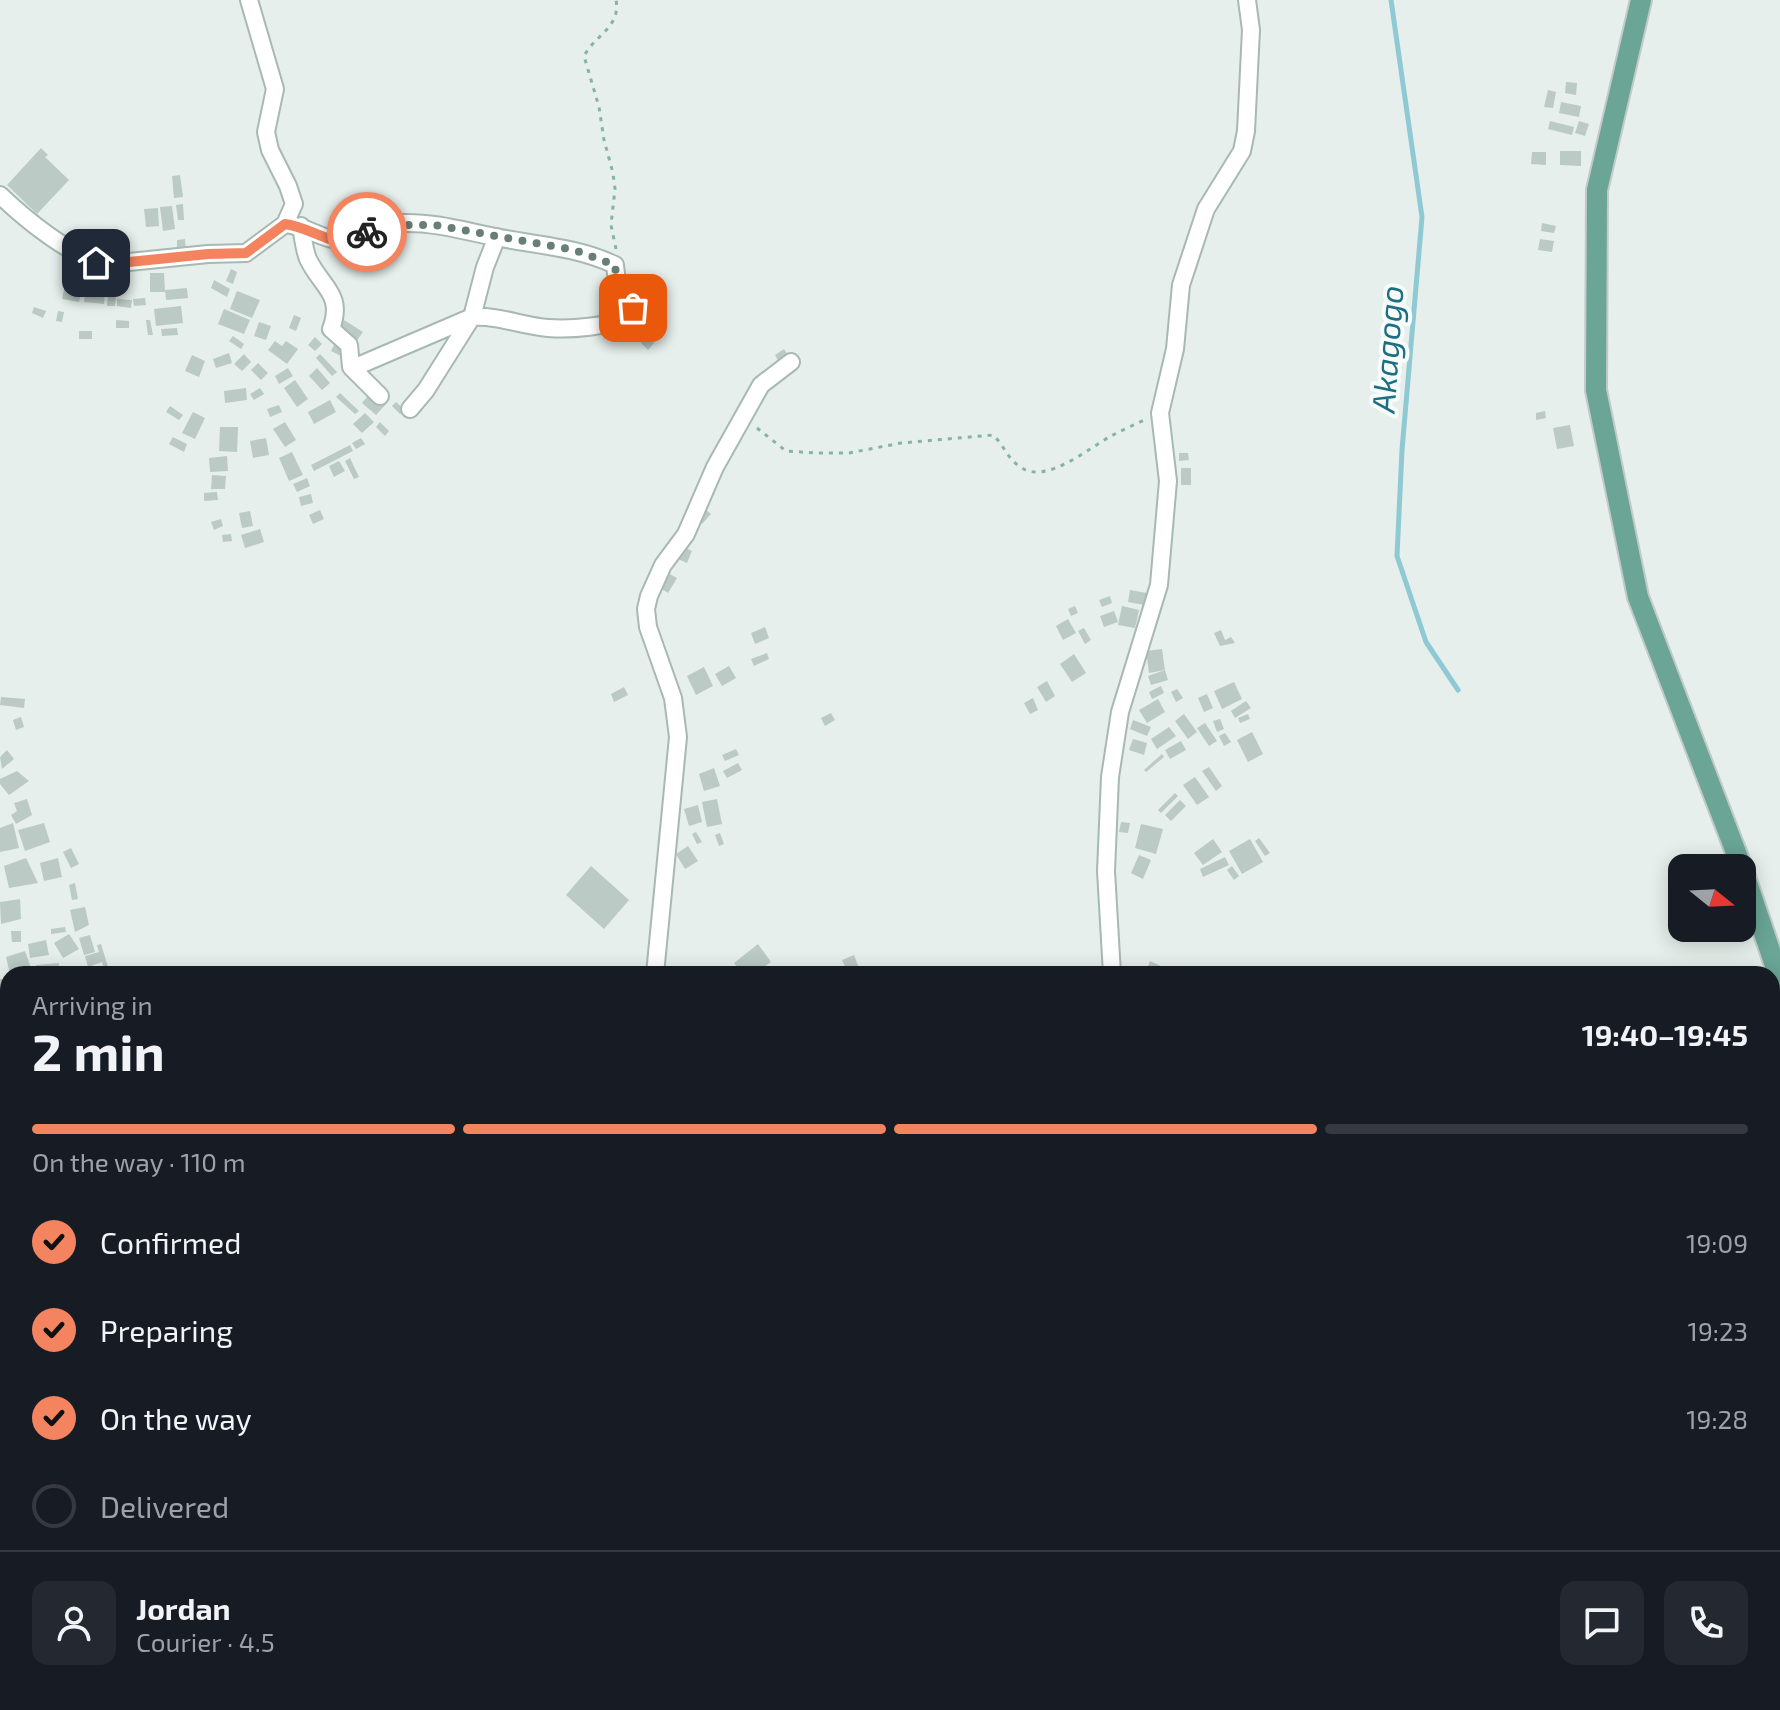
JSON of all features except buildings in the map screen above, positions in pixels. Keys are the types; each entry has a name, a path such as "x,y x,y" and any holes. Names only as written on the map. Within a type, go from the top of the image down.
{"main road":[{"path":"1641,0 1597,190 1596,390 1638,597 1737,854"},
{"path":"1756,909 1775,966"}],"street":[{"path":"249,0 275,89 266,132 270,150 294,204 293,225 318,276 334,297 336,316 331,329 349,345 353,368 380,396"},
{"path":"1112,966 1106,871 1110,777 1120,712 1159,585 1168,481 1160,413 1175,349 1181,285 1191,251 1206,209 1242,151 1246,131 1251,30 1247,0"},
{"path":"0,195 83,257 109,264 246,253 293,225"},
{"path":"293,225 343,241 382,225 435,225 574,250 615,265 615,283 621,296 633,308 630,318 590,326 547,328 485,316 472,317 353,368"},
{"path":"410,409 426,390 472,317 485,267 497,237"},
{"path":"656,966 678,737 673,698 648,627 646,609 663,565 686,534 715,467 761,385 791,362"}],"path":[{"path":"615,265 617,242 611,225 613,173 584,56 613,24 617,13 616,0"},
{"path":"742,418 786,451 849,453 901,443 993,435 1006,454 1022,468 1035,473 1056,469 1113,435 1160,413"}],"waterway":[{"name":"Akagogo","path":"1391,0 1422,217 1402,450 1397,556 1426,642 1458,690"}],"way so far":[{"path":"367,232 382,225 435,225 574,250 615,265 615,283 621,296 633,308"}],"route":[{"path":"96,263 246,253 285,224 301,226 329,239 343,241 367,232"}]}
